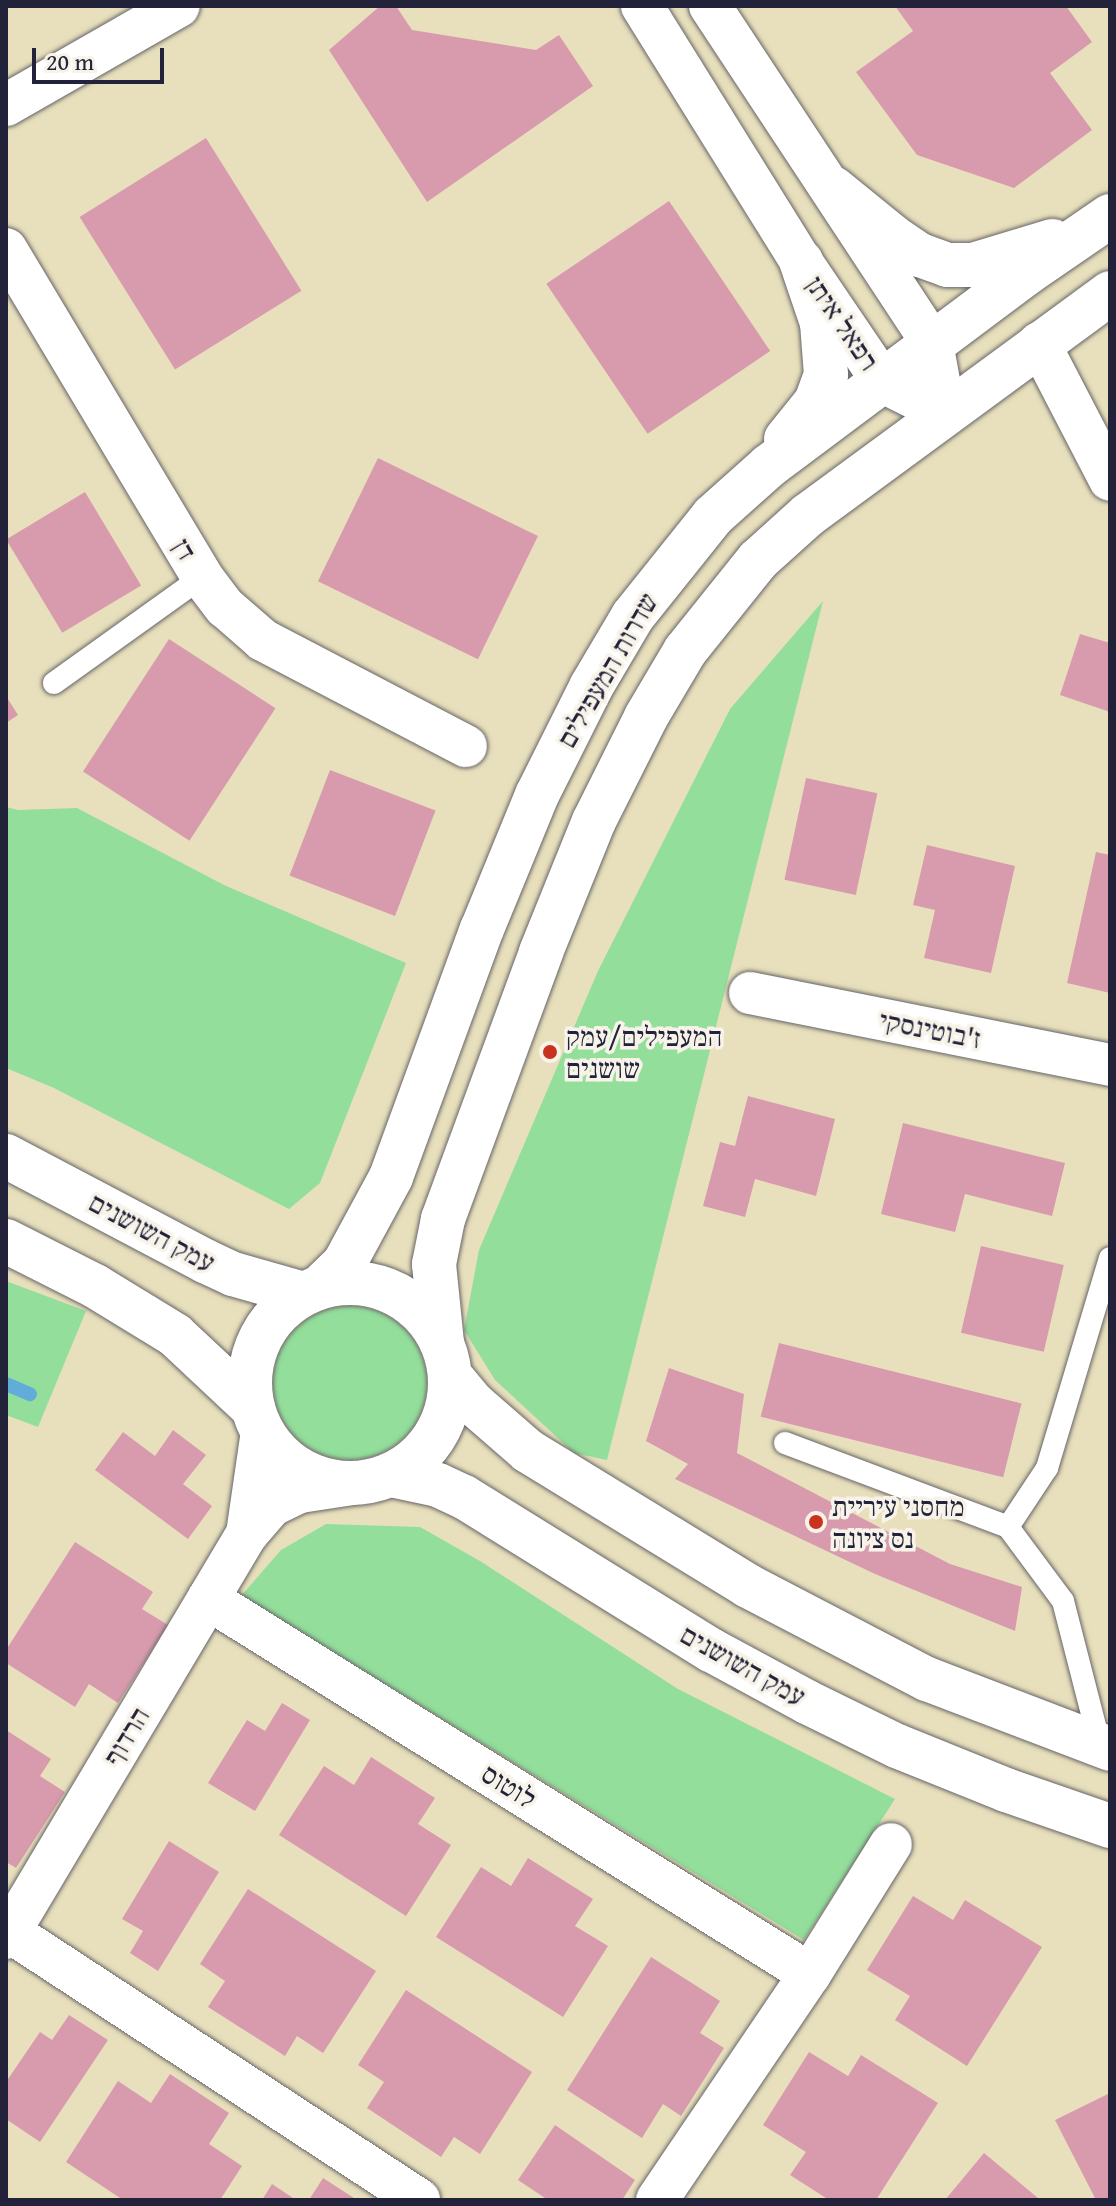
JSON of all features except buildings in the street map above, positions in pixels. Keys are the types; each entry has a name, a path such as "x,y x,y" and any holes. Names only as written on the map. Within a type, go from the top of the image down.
{"street":[{"path":"6,105 179,6"},
{"name":"רפאל איתן","path":"642,6 801,261 883,382 945,413"},
{"path":"710,6 833,188 932,343 945,413"},
{"path":"833,188 893,237 920,255 947,265 973,265 1101,222"},
{"name":"שדרות המעפילים","path":"312,1291 344,1264 391,1177 487,915 537,795 591,687 633,616 713,516 756,477 932,343 1101,222"},
{"name":"דן","path":"6,249 202,577 225,607 263,640 466,746"},
{"path":"756,477 816,402 826,375 822,323 801,261"},
{"name":"שדרות המעפילים","path":"446,1360 434,1264 443,1219 541,952 594,821 646,717 685,651 758,560 808,515 1110,293"},
{"path":"1039,343 1110,480"},
{"name":"ז'בוטינסקי","path":"750,993 1110,1065"},
{"name":"עמק השושנים","path":"6,1156 219,1268 312,1291"},
{"path":"6,1241 95,1286 175,1335 258,1420 278,1453 300,1470 325,1480 371,1480 417,1459 436,1436 448,1407 446,1360"},
{"path":"258,1420 250,1374 258,1342 277,1314 312,1291 349,1282 392,1292 427,1318 446,1360 474,1404 528,1451 748,1586 840,1637 927,1679 1105,1747"},
{"name":"הרדוף","path":"247,1534 258,1420"},
{"name":"עמק השושנים","path":"371,1480 438,1485 464,1497 711,1650 807,1702 897,1746 1006,1790 1110,1826"},
{"name":"הרדוף","path":"8,1935 247,1534 271,1506 300,1492 371,1480"},
{"name":"לוטוס","path":"208,1599 810,1974"},
{"path":"657,2200 810,1974 891,1844"},
{"path":"8,1935 419,2200"}],"lane":[{"path":"54,683 202,577"},
{"path":"1008,1527 1047,1468 1110,1258"},
{"path":"785,1443 1008,1527 1063,1601 1105,1747"}],"green space":[{"path":"823,601 607,1460 574,1453 495,1380 464,1330 479,1250 598,971 730,709"},
{"path":"6,807 18,810 77,808 226,886 406,963 320,1183 289,1209 54,1088 6,1068"},
{"path":"6,1281 86,1311 38,1427 6,1415"},
{"path":"350,1306 380,1312 405,1328 421,1353 427,1383 421,1413 405,1438 380,1454 350,1460 320,1454 295,1438 279,1413 273,1383 279,1353 295,1328 320,1312"},
{"path":"326,1524 420,1527 480,1561 678,1689 895,1799 804,1940 241,1596 281,1550"}],"waterway":[{"path":"6,1384 30,1394"}],"place":[{"name":"המעפילים/עמק שושנים","path":"550,1052"},
{"name":"מחסני עיריית נס ציונה","path":"816,1522"}]}
